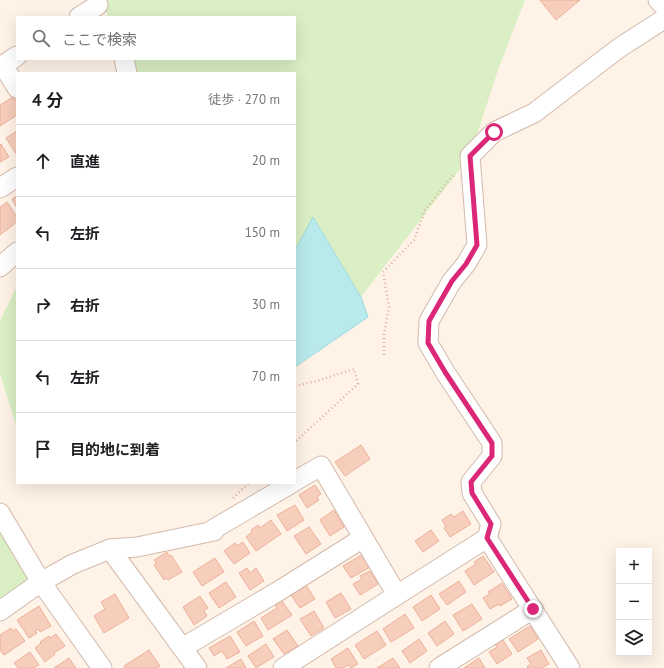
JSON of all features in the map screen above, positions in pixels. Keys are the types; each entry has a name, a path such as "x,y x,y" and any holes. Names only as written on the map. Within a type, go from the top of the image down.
{"street":[{"path":"658,0 664,6"},
{"path":"81,16 99,7"},
{"path":"283,668 487,538 491,524 472,493 471,482 492,456 492,443 445,372 428,343 429,321 452,281 466,264 477,245 470,156 494,132 534,113 619,48 664,19"},
{"path":"124,60 127,72"},
{"path":"7,62 16,85"},
{"path":"0,188 16,178"},
{"path":"0,267 16,253"},
{"path":"296,480 321,466 397,594"},
{"path":"0,611 41,582 73,564 110,549 137,547 214,531 212,530 290,484"},
{"path":"0,514 41,582 102,668"},
{"path":"182,648 278,592 363,538"},
{"path":"487,538 570,668"},
{"path":"110,549 198,668"},
{"path":"438,668 533,609"}],"path":[{"path":"384,354 384,334 389,307 383,272 414,240 425,210 470,156"},
{"path":"296,386 317,381 354,369 358,384 296,441"}],"green space":[{"path":"102,0 525,0 498,70 470,156 361,297 314,218 296,248 296,72 127,72 124,60 296,60 296,16 108,16"},
{"path":"16,288 16,425 0,373 0,321"},
{"path":"0,513 41,582 0,611"}],"water":[{"path":"313,217 361,297 368,317 296,366 296,248"}],"building":[{"path":"540,0 580,0 556,20"},
{"path":"13,97 16,101 16,116 0,126 0,105"},
{"path":"16,132 16,153 6,138"},
{"path":"1,144 9,157 0,162 0,145"},
{"path":"16,197 16,206 12,199"},
{"path":"7,202 16,216 16,223 0,235 0,207"},
{"path":"361,445 370,459 345,476 335,462"},
{"path":"315,485 321,494 317,497 319,500 307,508 299,495"},
{"path":"295,505 304,520 287,531 277,515"},
{"path":"334,510 344,527 330,536 320,520"},
{"path":"463,511 471,524 450,537 444,528 446,527 442,520 451,514 454,517"},
{"path":"271,520 281,534 256,551 246,537 252,532 251,530 258,525 260,528"},
{"path":"309,527 321,544 306,554 294,536"},
{"path":"431,530 439,541 423,552 415,541"},
{"path":"243,542 250,553 234,564 224,551 235,543 237,546"},
{"path":"167,552 169,556 171,555 182,572 168,580 166,578 164,580 154,565 157,563 154,560"},
{"path":"365,553 372,566 351,578 343,566"},
{"path":"483,556 494,572 474,585 465,571 476,564 474,562"},
{"path":"215,558 224,572 202,586 193,572"},
{"path":"247,568 250,573 256,568 264,581 250,590 239,573"},
{"path":"370,571 378,584 360,595 353,584 362,579 360,576"},
{"path":"459,581 466,592 447,605 439,594"},
{"path":"226,582 236,597 219,608 209,593"},
{"path":"502,583 512,599 500,606 499,604 490,609 483,598 490,594 488,592"},
{"path":"306,585 315,599 300,608 291,595 295,592 293,589 298,586 300,589"},
{"path":"341,593 351,609 335,618 326,602"},
{"path":"115,594 129,618 104,633 94,616 105,609 101,602"},
{"path":"431,595 440,609 422,621 413,607"},
{"path":"200,596 208,608 204,611 207,616 194,625 183,607"},
{"path":"282,601 292,615 268,630 261,618 277,608 275,605"},
{"path":"472,604 482,619 463,631 453,615"},
{"path":"39,606 51,626 40,632 39,629 35,631 37,633 29,638 17,620"},
{"path":"314,611 324,628 311,636 300,619"},
{"path":"405,614 414,628 391,642 383,629"},
{"path":"254,621 263,636 246,646 237,632"},
{"path":"445,621 454,634 437,646 428,633"},
{"path":"530,626 538,639 518,652 509,639"},
{"path":"11,628 13,631 16,629 25,641 4,655 0,650 0,635"},
{"path":"287,630 298,646 284,654 273,639"},
{"path":"377,631 386,645 364,659 355,645"},
{"path":"56,634 65,646 54,653 55,654 45,662 35,648 41,643 40,642 49,636 50,638"},
{"path":"230,636 240,652 227,659 222,651 214,656 209,648"},
{"path":"419,639 427,651 410,663 402,651"},
{"path":"503,640 512,654 497,664 489,652 497,647 495,645"},
{"path":"266,644 274,657 256,668 248,656"},
{"path":"348,648 358,664 351,668 348,665 343,668 336,668 331,659"},
{"path":"149,650 160,666 157,668 125,668 124,666"},
{"path":"541,650 549,664 542,668 528,668 527,667 531,664 527,658"},
{"path":"30,652 39,665 33,668 18,668 14,663"},
{"path":"69,658 76,668 54,668"},
{"path":"393,658 400,668 377,668"},
{"path":"479,658 485,668 464,668"},
{"path":"241,659 246,668 226,668"}],"route":[{"path":"494,132 470,156 477,245 466,264 452,281 429,321 428,343 445,372 492,443 492,456 471,482 472,493 491,524 487,538 533,609"}]}
